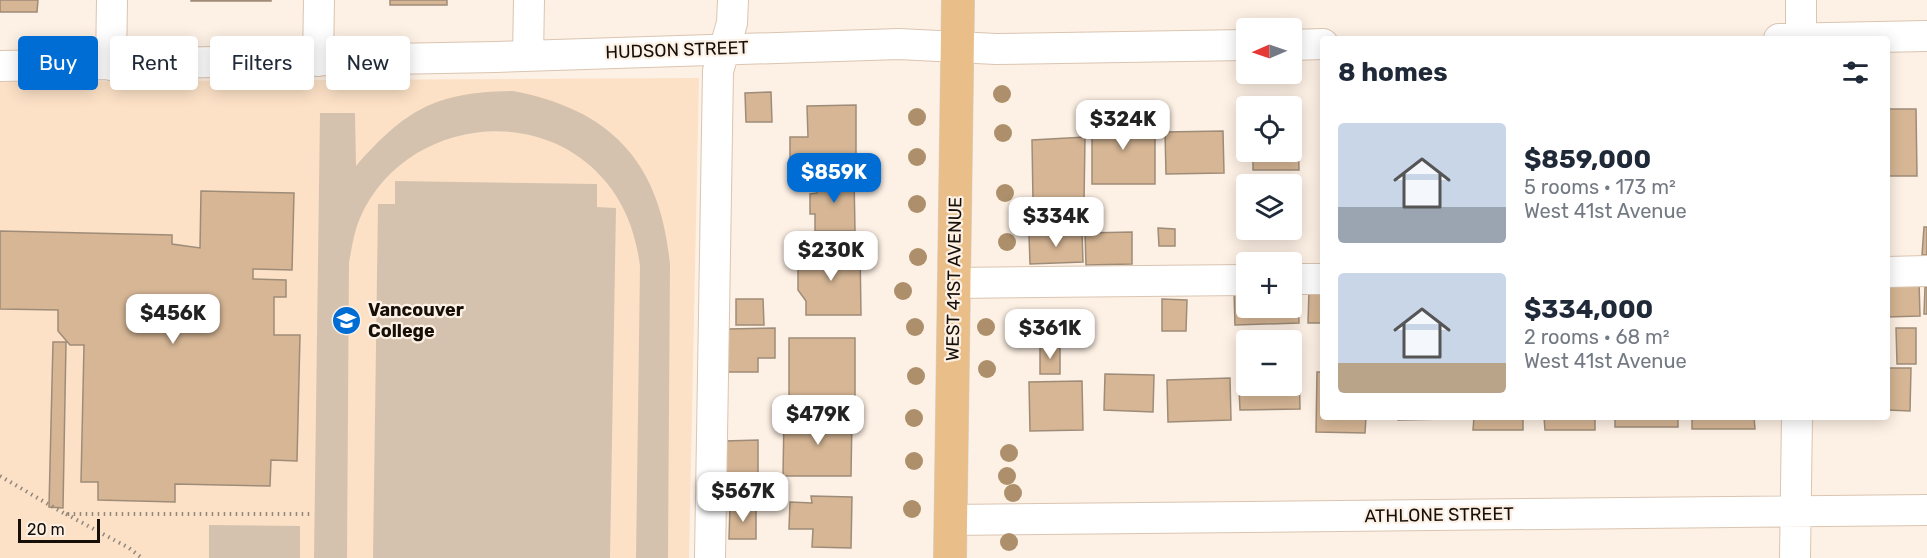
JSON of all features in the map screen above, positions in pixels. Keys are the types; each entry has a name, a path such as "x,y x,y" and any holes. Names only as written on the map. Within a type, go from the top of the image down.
{"main road":[{"name":"WEST 41ST AVENUE","path":"950,558 958,0"}],"street":[{"path":"111,36 112,0"},
{"path":"318,61 319,0"},
{"path":"528,56 529,0"},
{"path":"710,558 718,71 732,23 733,0"},
{"path":"1801,36 1802,0"},
{"path":"1890,37 1927,36"},
{"name":"HUDSON STREET","path":"198,63 906,44 996,49 1236,45"},
{"path":"1302,45 1320,44"},
{"name":"HUDSON STREET","path":"0,66 110,65"},
{"path":"1890,272 1927,271"},
{"path":"1302,279 1320,279"},
{"path":"954,283 1236,280"},
{"path":"1795,558 1797,420"},
{"name":"ATHLONE STREET","path":"950,520 1927,510"}],"path":[{"path":"0,476 129,548 142,558"},
{"path":"65,514 311,513"}],"shaded area":[{"name":"Vancouver College","path":"699,78 689,558 0,558 0,82 18,82 18,90 98,90 98,81 110,81 110,90 198,90 198,81 210,81 210,90 314,90 314,80 326,80 326,90 410,90 410,80"},
{"path":"513,91 548,100 578,112 604,128 626,147 643,171 656,198 665,229 670,265 668,558 636,558 640,266 629,221 606,182 578,156 545,139 510,132 474,133 439,142 407,160 380,185 360,218 349,262 347,558 314,558 320,113 355,113 356,166 391,130 407,117 424,108 463,95"},
{"path":"395,181 597,184 597,207 616,208 610,558 373,558 378,204 395,204"},
{"path":"209,525 300,526 300,558 209,558"}],"building":[{"path":"0,0 38,0 37,12 0,12"},
{"path":"271,0 271,1 191,1"},
{"path":"390,0 447,0 447,5 390,5"},
{"path":"771,92 772,122 746,122 745,93"},
{"path":"856,105 856,162 790,163 790,137 808,137 807,106"},
{"path":"1890,109 1916,109 1917,176 1890,176"},
{"path":"1092,119 1155,119 1155,184 1092,184"},
{"path":"1223,131 1224,173 1166,174 1165,132"},
{"path":"1085,137 1084,202 1033,202 1032,140"},
{"path":"1253,162 1299,162 1299,170 1253,170"},
{"path":"817,176 854,176 855,231 815,231 815,214 810,214 810,194 817,193"},
{"path":"201,191 294,193 292,270 253,269 253,279 286,280 286,297 274,297 274,335 300,335 297,461 271,460 270,486 175,484 175,502 98,500 98,482 81,482 84,345 70,345 58,331 58,310 0,309 0,231 172,235 172,244 200,248"},
{"path":"1924,227 1927,227 1927,255 1922,255"},
{"path":"1158,228 1175,229 1175,246 1159,246"},
{"path":"1082,232 1083,262 1030,264 1029,234"},
{"path":"1132,232 1132,264 1086,265 1085,233"},
{"path":"804,250 860,250 861,315 806,315 806,301 798,290 798,266 804,266"},
{"path":"1919,281 1920,316 1890,317 1890,282"},
{"path":"1925,287 1927,287 1927,314 1924,314"},
{"path":"1309,290 1320,290 1320,323 1308,323"},
{"path":"1234,291 1236,291 1236,318 1299,318 1299,323 1235,325"},
{"path":"736,299 763,299 764,325 736,325"},
{"path":"1162,299 1187,300 1186,331 1162,331"},
{"path":"775,328 775,358 758,358 758,372 728,372 728,329"},
{"path":"1896,328 1916,328 1916,364 1897,364"},
{"path":"789,338 855,338 855,398 789,398"},
{"path":"53,342 66,342 63,508 49,507"},
{"path":"1040,346 1060,346 1060,374 1040,374"},
{"path":"1890,368 1911,368 1910,411 1890,410"},
{"path":"1317,372 1320,372 1320,420 1366,420 1365,433 1316,432"},
{"path":"1105,374 1154,375 1153,412 1104,410"},
{"path":"1230,378 1231,420 1168,422 1167,380"},
{"path":"1082,381 1083,430 1030,431 1029,382"},
{"path":"1239,396 1300,396 1300,409 1240,410"},
{"path":"784,416 852,416 851,476 783,476"},
{"path":"1474,420 1523,420 1523,430 1473,430"},
{"path":"1544,420 1595,420 1595,430 1545,430"},
{"path":"1615,420 1678,420 1678,427 1615,427"},
{"path":"1692,420 1754,420 1755,429 1692,429"},
{"path":"758,440 758,484 725,484 725,441"},
{"path":"730,486 756,486 755,504 729,503"},
{"path":"811,496 852,497 851,548 812,547 813,529 789,529 790,502 812,503"},
{"path":"730,506 756,506 756,539 729,539"}],"place":[{"name":"Vancouver College","path":"347,320"}]}
